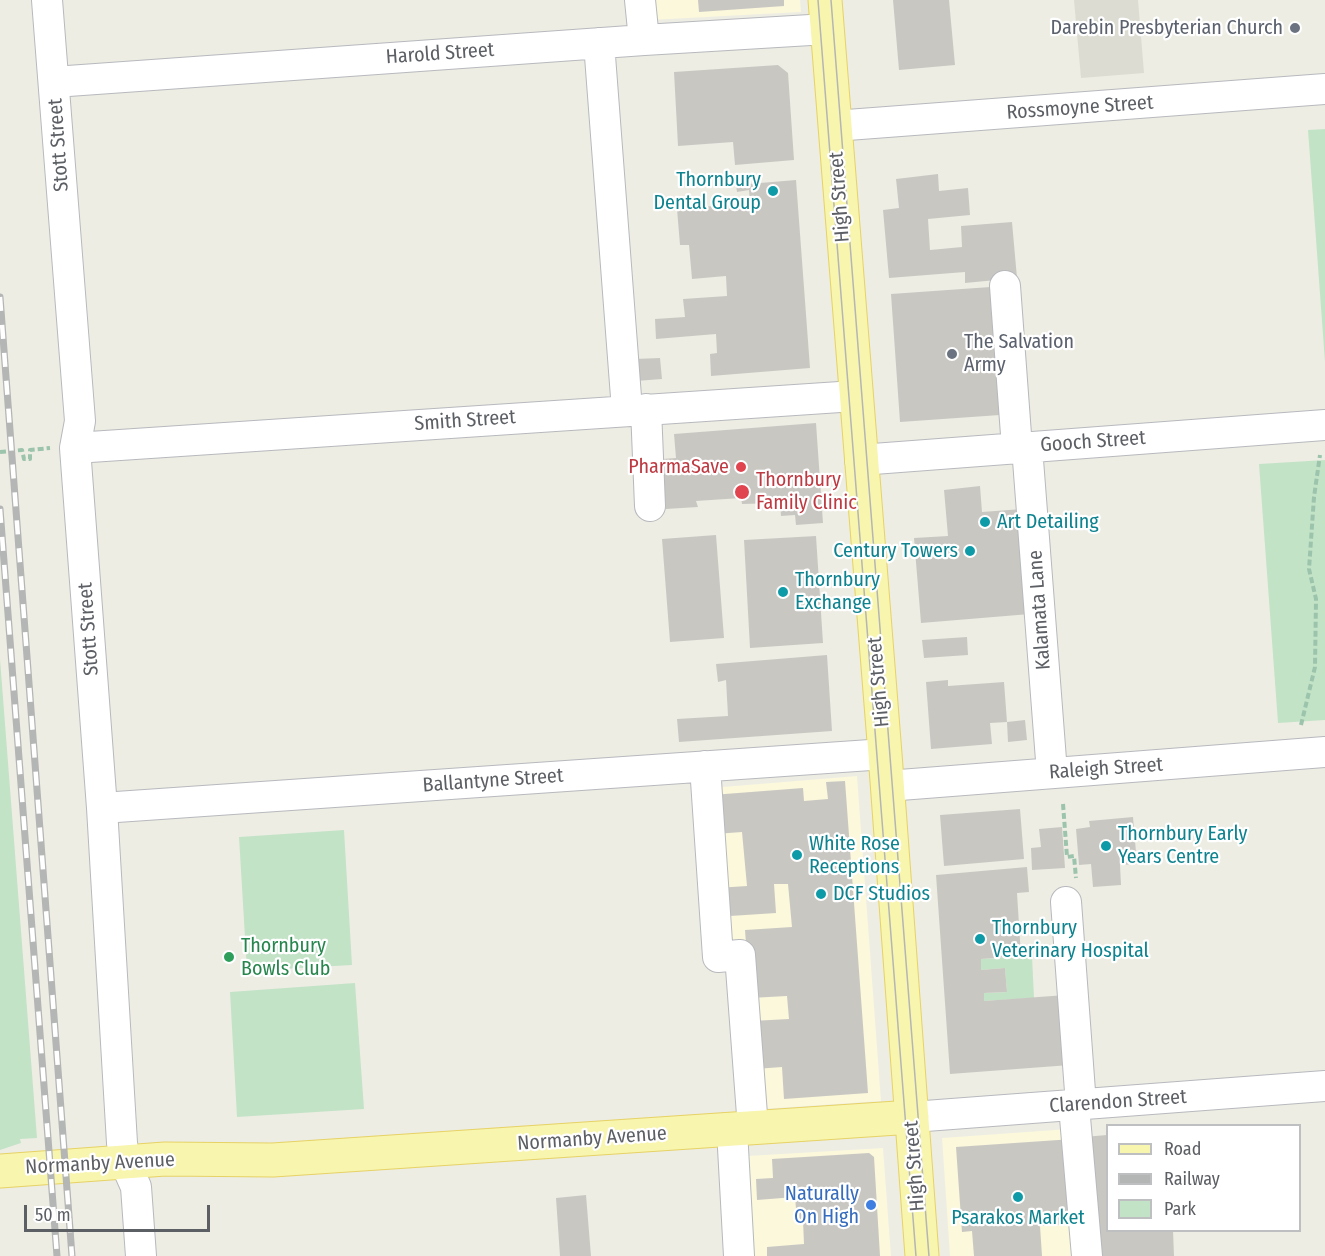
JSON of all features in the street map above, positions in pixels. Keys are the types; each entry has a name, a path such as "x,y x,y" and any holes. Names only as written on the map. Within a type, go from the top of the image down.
{"main road":[{"name":"High Street","path":"826,14 922,1256"},
{"name":"Normanby Avenue","path":"0,1171 129,1171 166,1179 273,1160 912,1117"},
{"name":"Normanby Avenue","path":"0,1188 67,1184 129,1171"}],"street":[{"name":"Stott Street","path":"47,0 80,421 65,448 102,808 122,1143 136,1188 141,1256"},
{"path":"640,0 644,40"},
{"name":"Harold Street","path":"54,82 599,44 644,40 826,14"},
{"path":"599,44 636,410 650,506"},
{"name":"Rossmoyne Street","path":"834,126 1325,89"},
{"name":"Kalamata Lane","path":"1005,286 1052,773"},
{"name":"Smith Street","path":"65,448 855,396"},
{"name":"Gooch Street","path":"860,460 1325,425"},
{"name":"Raleigh Street","path":"886,770 1052,773 1325,752"},
{"path":"705,766 718,957 740,956 742,1129 739,1256"},
{"name":"Ballantyne Street","path":"102,808 705,766 886,770"},
{"path":"1066,902 1087,1256"},
{"name":"Clarendon Street","path":"912,1117 1325,1086"}],"path":[{"path":"0,452 22,450 24,459 30,459 30,450 65,448"},
{"path":"1300,725 1315,667 1316,599 1309,568 1314,497 1320,455"},
{"path":"1063,804 1067,857 1074,856 1077,900 1066,902"}],"shaded area":[{"path":"648,0 800,0 801,12 650,20"},
{"path":"1074,0 1138,0 1144,73 1081,78"},
{"path":"857,776 881,1101 747,1110 737,968 711,970 698,789"},
{"path":"1083,1128 1093,1256 950,1256 942,1138"},
{"path":"883,1148 891,1256 736,1256 730,1157"}],"green space":[{"path":"1325,129 1325,362 1308,130"},
{"path":"1325,460 1325,720 1278,723 1259,464"},
{"path":"0,659 37,1138 20,1139 21,1143 0,1150"},
{"path":"344,830 352,965 247,971 239,837"},
{"path":"1032,956 1034,998 984,1001 984,993 1007,992 1005,968 981,970 981,959"},
{"path":"355,983 364,1109 237,1117 230,992"}],"building":[{"path":"698,0 784,0 784,6 699,12"},
{"path":"893,0 949,0 955,65 899,70"},
{"path":"778,65 788,73 794,160 735,165 733,142 678,146 674,72"},
{"path":"938,174 939,191 968,188 970,215 928,219 930,250 962,247 961,226 1012,222 1017,278 965,283 965,272 889,278 883,210 899,208 896,179"},
{"path":"796,180 810,368 711,376 710,354 717,353 716,334 656,339 655,319 685,317 683,299 727,296 726,276 692,279 689,245 680,245 677,209 750,203 749,190 737,192 736,185"},
{"name":"The Salvation Army","path":"1005,286 1014,414 900,422 891,294"},
{"path":"660,358 662,379 636,381 634,359"},
{"path":"816,423 823,523 796,525 795,515 781,516 780,503 742,504 741,498 696,501 698,507 666,509 662,459 676,458 674,434"},
{"path":"980,486 982,512 1022,509 1030,614 921,623 914,538 948,536 944,490"},
{"path":"716,535 724,638 670,642 662,539"},
{"name":"Thornbury Exchange","path":"816,536 823,643 750,648 744,540"},
{"path":"967,637 968,655 924,658 922,640"},
{"path":"827,655 832,731 679,742 677,719 728,716 726,680 718,682 716,664"},
{"path":"948,680 948,686 1004,682 1007,722 990,723 992,744 931,749 926,682"},
{"path":"1025,720 1027,740 1008,742 1007,722"},
{"path":"845,781 868,1093 784,1099 782,1067 755,1069 752,1021 789,1019 787,996 750,998 745,930 792,927 788,884 774,884 776,913 730,916 729,901 717,888 747,886 742,832 715,834 712,795 803,788 804,801 828,799 826,782"},
{"path":"1020,809 1024,859 944,866 940,815"},
{"name":"Thornbury Early Years Centre","path":"1133,817 1137,864 1120,865 1121,885 1093,887 1091,864 1079,865 1076,829 1090,827 1089,821"},
{"path":"1062,827 1065,868 1032,870 1031,848 1041,847 1039,829"},
{"path":"1027,867 1029,892 1017,893 1021,956 981,959 981,970 1005,968 1007,992 984,993 984,1001 1066,995 1070,1065 950,1074 936,875"},
{"name":"Psarakos Market","path":"1106,1135 1106,1232 1173,1232 1174,1256 1093,1256 1084,1137"},
{"name":"Psarakos Market","path":"1073,1139 1079,1223 1040,1226 1042,1256 974,1256 972,1231 962,1232 956,1147"},
{"path":"869,1153 874,1157 880,1256 767,1256 767,1247 804,1244 803,1220 797,1220 795,1197 757,1200 756,1179 773,1178 772,1159"},
{"path":"586,1195 591,1256 560,1256 556,1198"}],"tram line":[{"path":"818,0 916,1256"},
{"path":"831,0 929,1256"}],"railway":[{"path":"0,297 72,1256"},
{"path":"0,509 57,1256"}],"place":[{"name":"Darebin Presbyterian Church","path":"1295,28"},
{"name":"Thornbury Dental Group","path":"773,191"},
{"name":"The Salvation Army","path":"952,354"},
{"name":"PharmaSave","path":"741,467"},
{"name":"Thornbury Family Clinic","path":"742,492"},
{"name":"Art Detailing","path":"985,522"},
{"name":"Century Towers","path":"970,551"},
{"name":"Thornbury Exchange","path":"783,592"},
{"name":"Thornbury Early Years Centre","path":"1106,846"},
{"name":"White Rose Receptions","path":"797,855"},
{"name":"DCF Studios","path":"821,894"},
{"name":"Thornbury Veterinary Hospital","path":"980,939"},
{"name":"Thornbury Bowls Club","path":"229,957"},
{"name":"Psarakos Market","path":"1018,1197"},
{"name":"Naturally On High","path":"871,1205"}]}
